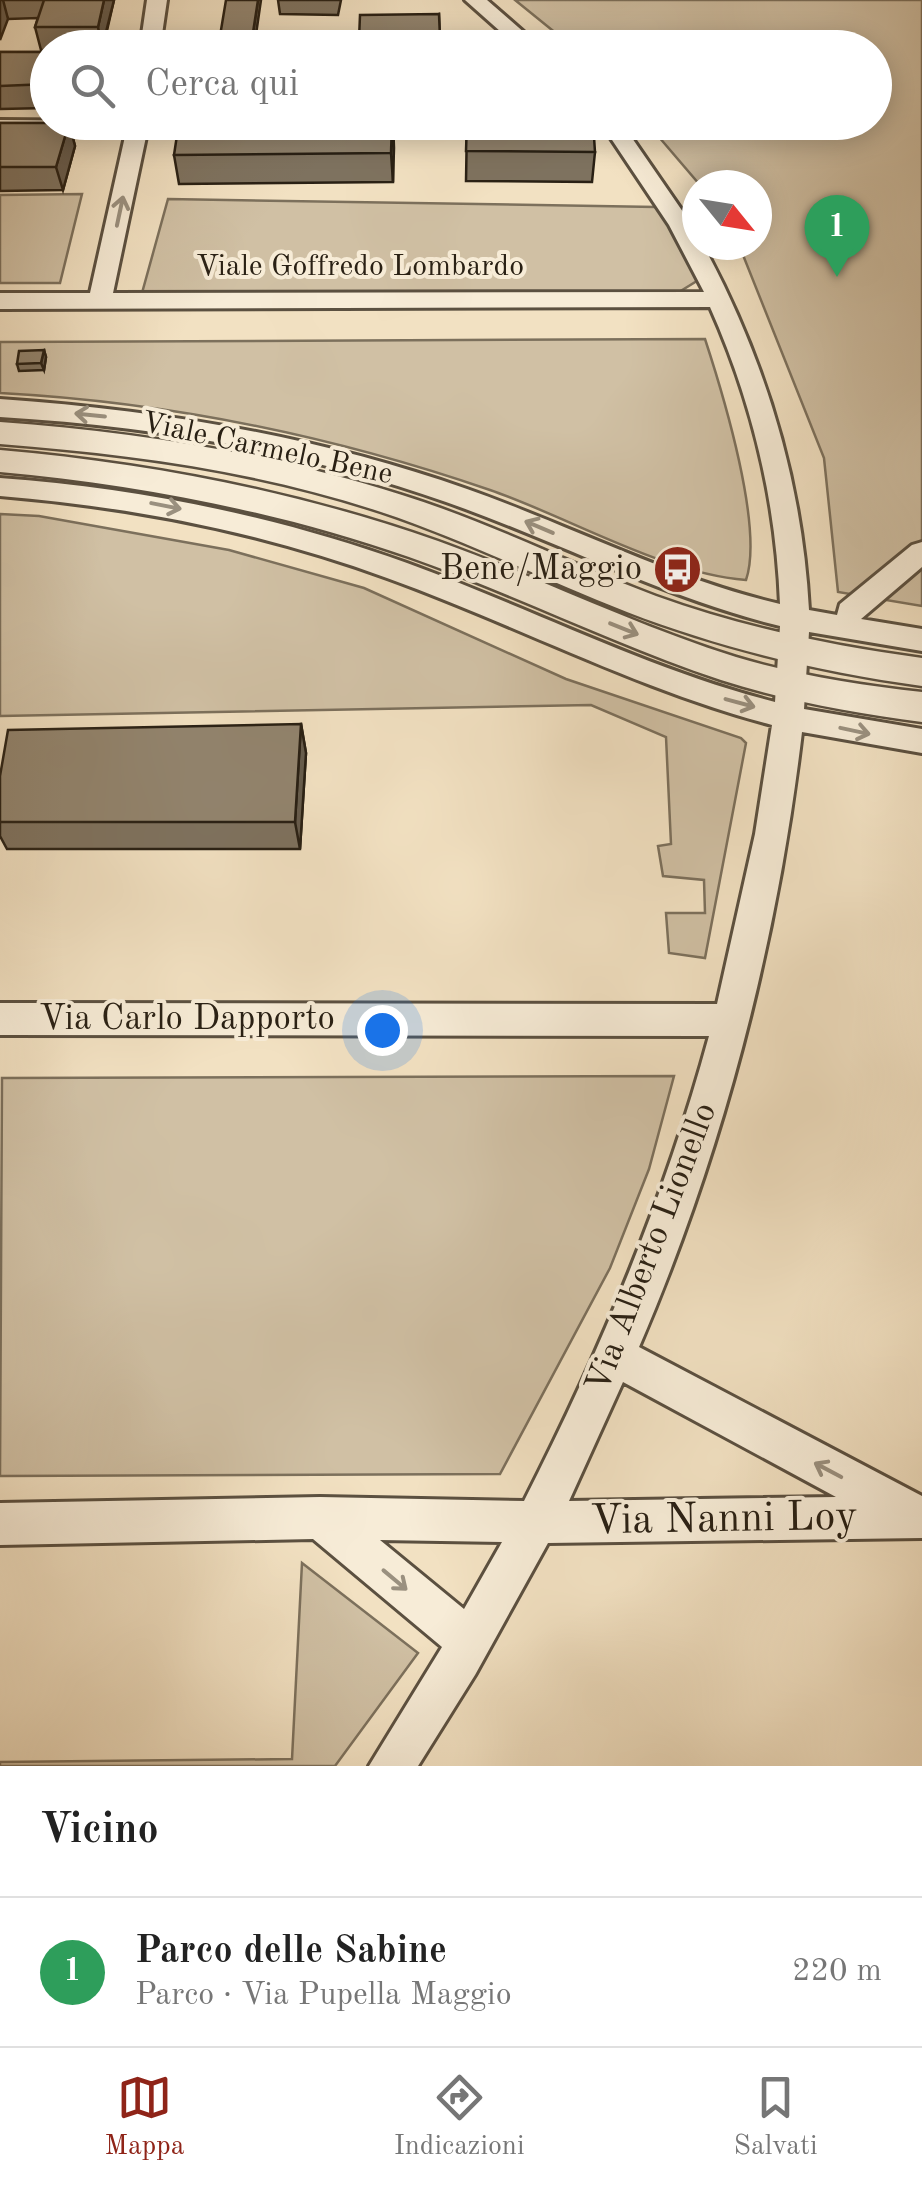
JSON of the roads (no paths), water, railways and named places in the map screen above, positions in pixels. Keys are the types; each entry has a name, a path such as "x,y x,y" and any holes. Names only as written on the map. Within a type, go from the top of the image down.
{"street":[{"path":"153,30 157,0"},
{"path":"475,0 511,30"},
{"path":"0,126 30,126"},
{"path":"100,300 135,140"},
{"name":"Via Alberto Lionello","path":"392,1766 470,1642 534,1522 614,1355 688,1173 733,1020 768,854 793,668 793,574 775,458 755,386 721,298 682,223 623,140"},
{"name":"Viale Goffredo Lombardo","path":"0,302 721,298"},
{"name":"Viale Carmelo Bene","path":"0,408 132,419 210,431 414,481 716,596 793,668 922,741"},
{"name":"Viale Carmelo Bene","path":"0,433 128,444 342,505 483,572 709,662 922,672"},
{"name":"Viale Carmelo Bene","path":"0,461 134,474 271,501 342,505 414,481"},
{"name":"Viale Carmelo Bene","path":"0,487 167,506 354,556 696,691 922,640"},
{"name":"Viale Carmelo Bene","path":"342,505 354,556"},
{"path":"850,612 922,552"},
{"name":"Viale Carmelo Bene","path":"793,668 922,707"},
{"name":"Via Carlo Dapporto","path":"0,1019 733,1020"},
{"name":"Via Nanni Loy","path":"614,1355 918,1517"},
{"name":"Via Nanni Loy","path":"0,1524 320,1518 534,1522 918,1517"},
{"path":"320,1518 470,1642"}],"place":[{"name":"Parco delle Sabine","path":"837,277"},
{"name":"Bene/Maggio","path":"677,569"}]}
